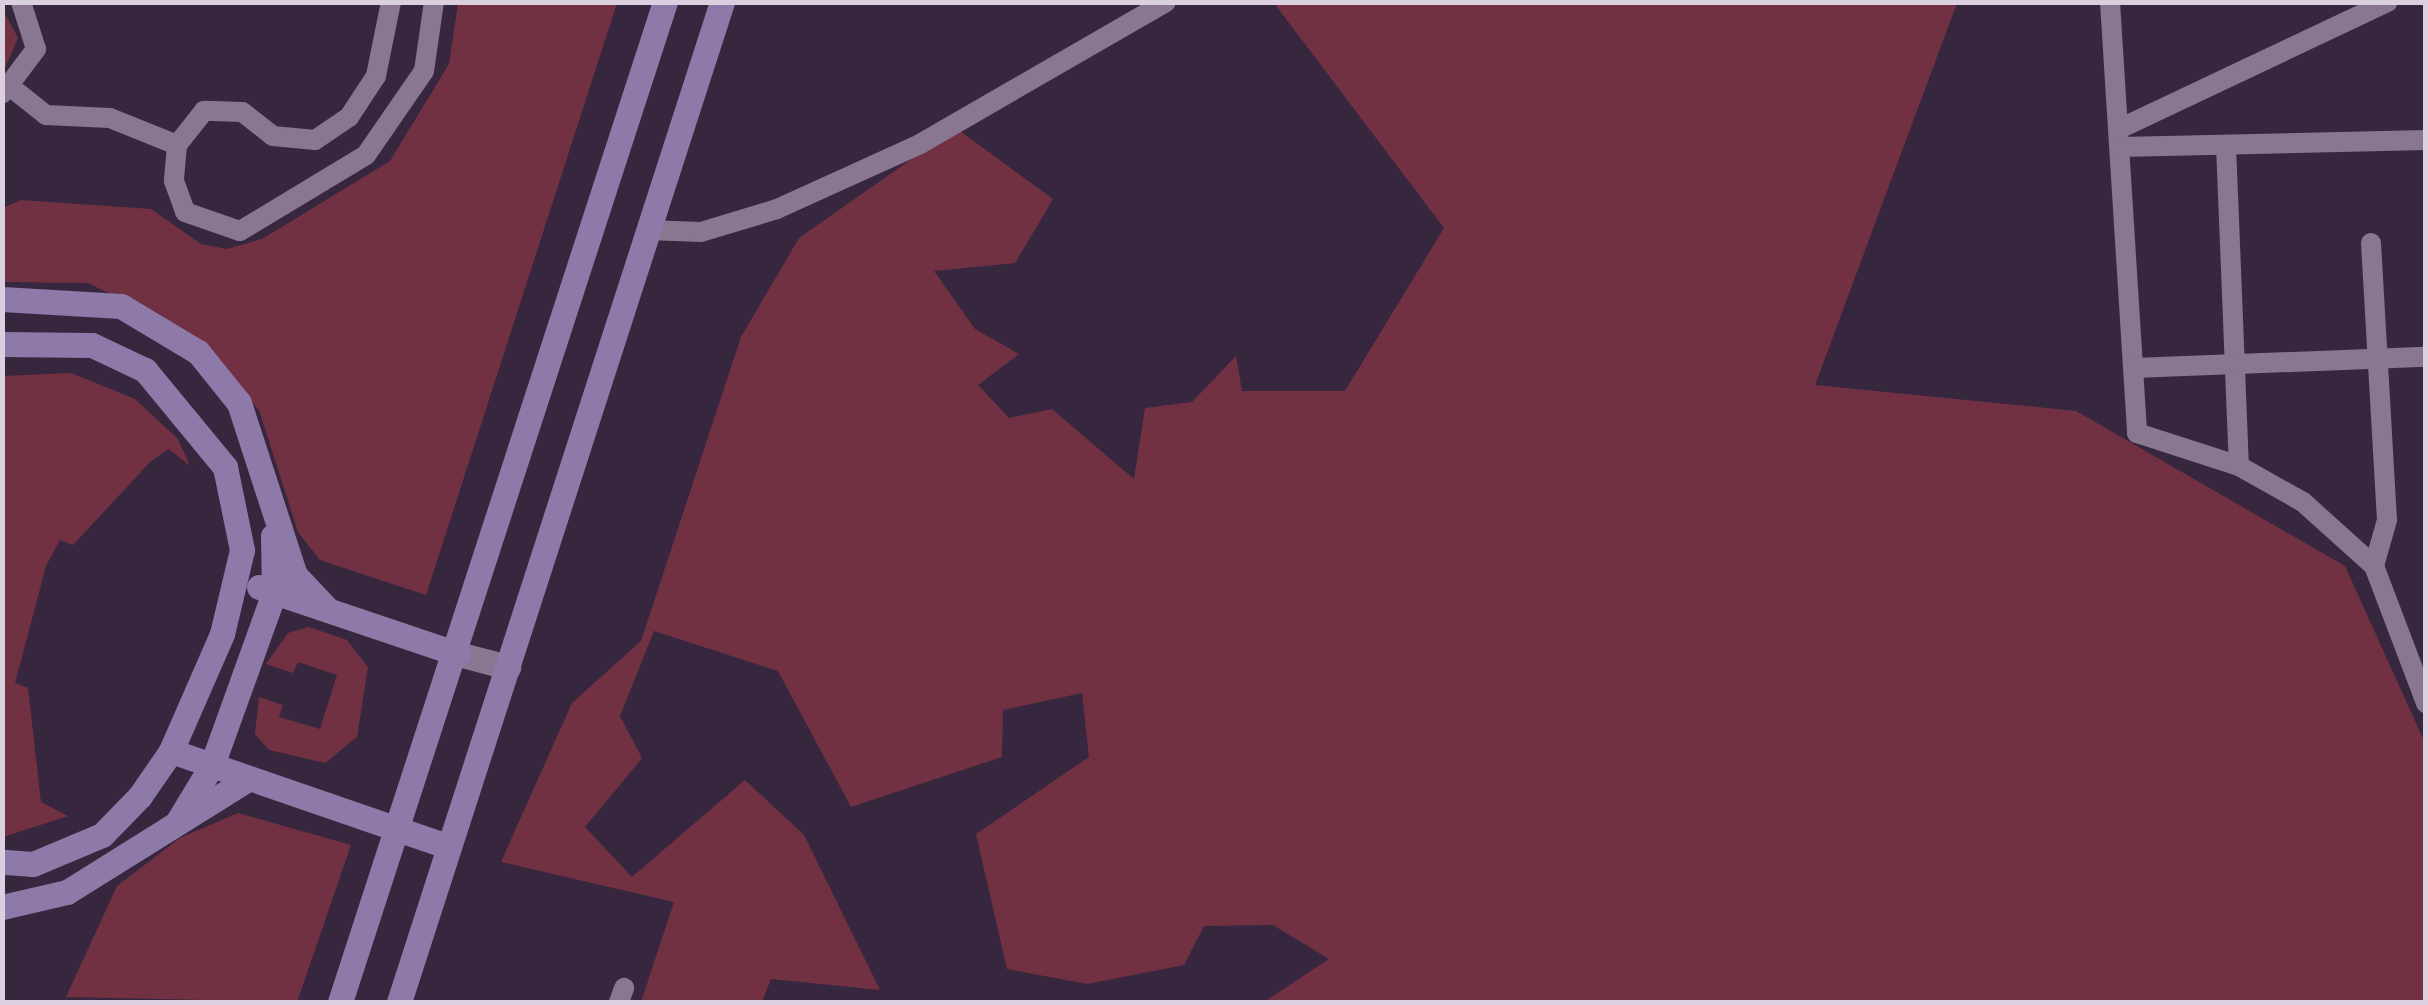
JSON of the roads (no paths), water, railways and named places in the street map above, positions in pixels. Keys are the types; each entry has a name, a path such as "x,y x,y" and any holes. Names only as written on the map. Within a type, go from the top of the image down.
{"main road":[{"path":"340,1002 458,654 665,2"},
{"path":"399,1002 722,2"},
{"path":"2,299 121,306 198,352 239,402 272,515 296,575 328,610"},
{"path":"2,344 92,345 176,398 225,467 239,514 238,580 171,751 102,834 32,864 2,862"},
{"path":"178,821 212,766 274,592 272,515"},
{"path":"238,580 458,654"},
{"path":"171,751 448,846"},
{"path":"2,907 67,892 248,778"}],"street":[{"path":"20,2 36,49 7,91 46,115 110,118 177,145"},
{"path":"391,2 376,76 349,117 315,140 273,136 242,112 204,112 177,145 174,181 186,212 240,232 366,155 424,72 434,2"},
{"path":"647,230 702,232 777,209 920,144 1166,2"},
{"path":"2110,2 2137,433 2239,466 2302,502 2374,566 2426,703"},
{"path":"2119,138 2376,5"},
{"path":"2119,138 2226,145 2426,140"},
{"path":"2226,145 2239,466"},
{"path":"2372,243 2386,520 2374,566"},
{"path":"2134,368 2426,357"},
{"path":"458,654 508,667"}]}
